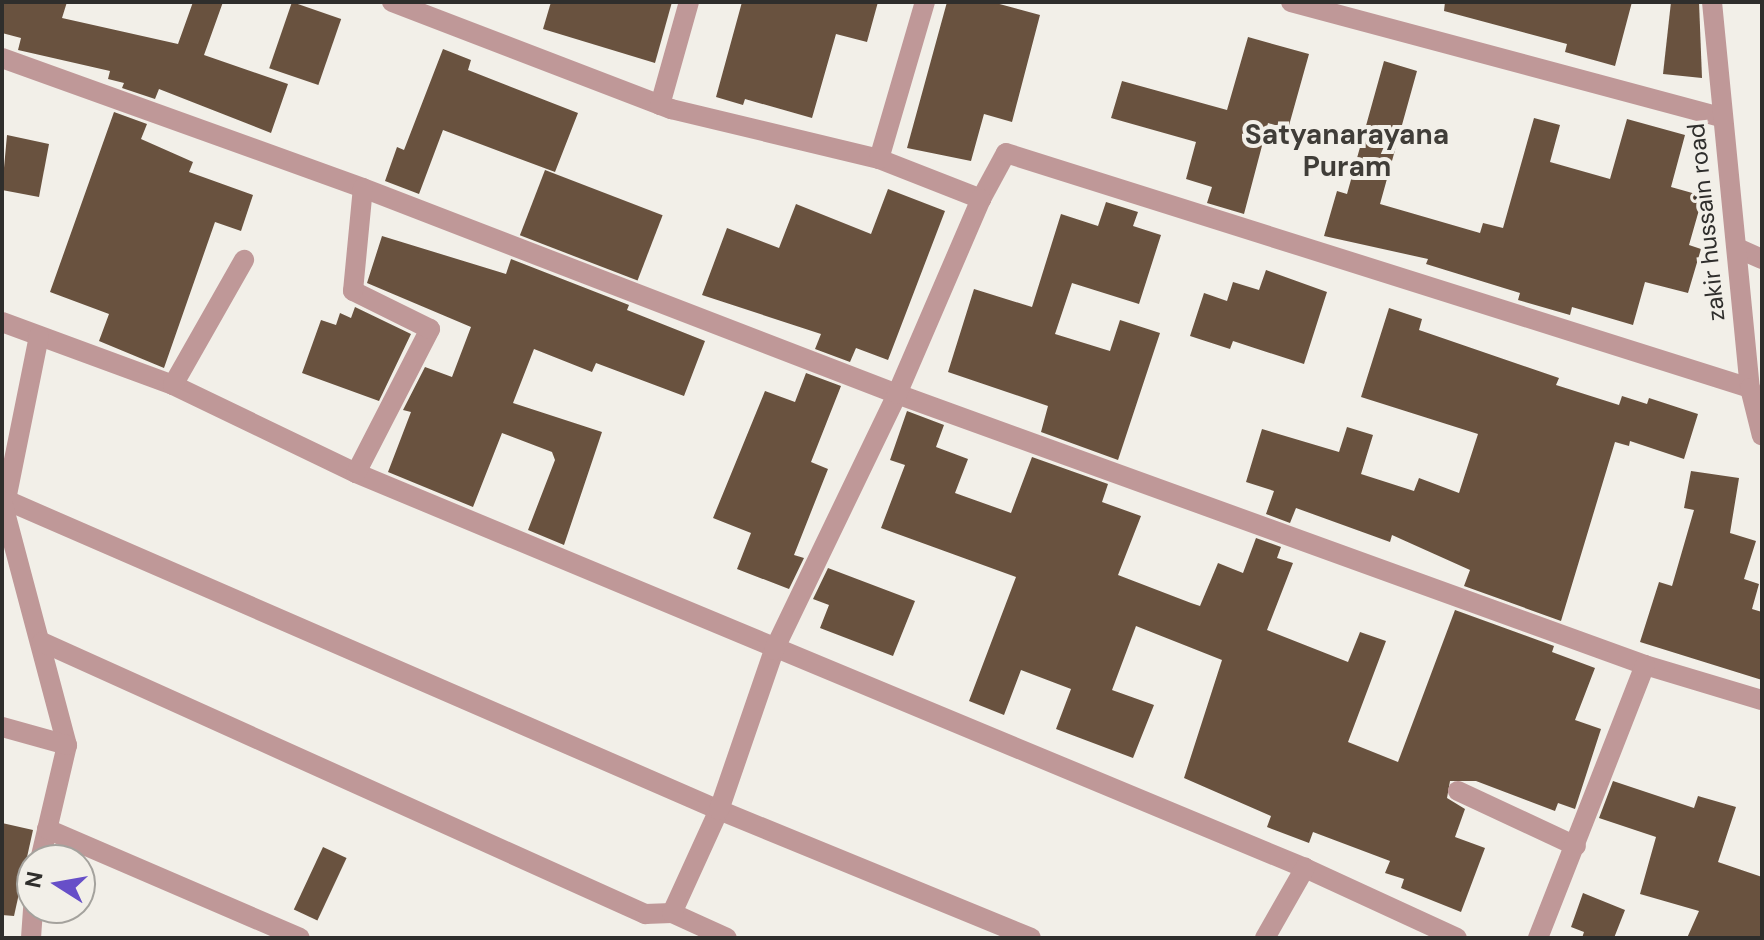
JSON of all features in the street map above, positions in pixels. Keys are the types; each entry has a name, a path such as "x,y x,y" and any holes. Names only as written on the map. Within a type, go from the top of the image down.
{"street":[{"path":"392,2 660,105 879,159 981,199"},
{"path":"660,105 689,2"},
{"path":"879,159 925,2"},
{"path":"1291,2 1720,117"},
{"name":"zakir hussain road","path":"1712,2 1720,117 1737,248 1750,388 1762,436"},
{"path":"2,58 363,188 897,394 1645,665 1762,700"},
{"path":"672,913 719,810 774,650 897,394 981,199 1006,153 1750,388"},
{"path":"356,473 430,329 353,291 363,188"},
{"path":"1737,248 1762,259"},
{"path":"173,385 244,260"},
{"path":"2,322 173,385 356,473 774,650 1305,868 1457,938"},
{"path":"39,336 4,500 67,745 44,844"},
{"path":"4,500 719,810 1031,938"},
{"path":"42,642 645,914 672,913 727,938"},
{"path":"1538,938 1645,665"},
{"path":"2,727 67,745"},
{"path":"1458,791 1576,846"},
{"path":"47,829 300,938"},
{"path":"1265,938 1305,868"}],"building":[{"path":"2,2 67,2 62,18 178,44 193,2 223,2 204,55 288,84 271,133 159,89 155,99 122,88 124,83 108,79 110,71 18,50 21,38 2,33"},
{"path":"292,2 341,19 318,85 269,68"},
{"path":"551,2 672,2 655,63 543,29"},
{"path":"742,2 878,2 867,42 836,34 812,118 745,99 743,105 716,97"},
{"path":"947,2 992,2 1040,15 1012,122 984,114 971,161 907,148"},
{"path":"1445,2 1632,2 1615,66 1565,52 1567,44 1444,11"},
{"path":"1671,2 1699,2 1702,78 1663,74"},
{"path":"1248,37 1309,54 1288,129 1268,123 1244,214 1207,203 1212,187 1186,179 1196,142 1111,118 1122,81 1227,110"},
{"path":"443,49 471,60 468,70 578,113 555,172 443,130 419,194 385,181 397,147 404,150"},
{"path":"1384,61 1417,71 1380,204 1480,233 1483,223 1503,228 1534,118 1560,125 1550,162 1610,179 1627,119 1685,135 1671,187 1703,196 1689,245 1701,249 1688,293 1645,282 1633,325 1572,307 1570,315 1518,300 1520,293 1426,264 1428,259 1324,236 1337,191 1347,194"},
{"path":"114,112 147,124 141,139 193,162 189,172 253,195 241,231 215,222 164,368 99,341 109,314 50,292"},
{"path":"7,135 49,144 39,197 2,190"},
{"path":"545,170 663,215 638,281 520,235"},
{"path":"888,189 945,211 888,360 856,348 850,362 815,349 821,334 702,295 727,228 779,248 796,204 871,234"},
{"path":"1106,202 1138,212 1133,226 1161,235 1139,304 1072,283 1055,334 1110,351 1120,320 1160,333 1118,460 1041,432 1048,406 948,372 974,289 1032,307 1061,214 1098,226"},
{"path":"382,236 506,274 511,259 629,305 627,310 705,341 684,396 596,363 592,372 534,349 513,403 602,432 564,545 528,530 555,460 552,452 502,433 473,507 388,472 411,412 403,410 425,367 452,377 471,327 367,283"},
{"path":"1266,270 1327,292 1304,364 1233,341 1230,349 1190,336 1204,293 1227,301 1233,282 1259,290"},
{"path":"355,307 411,334 379,401 302,373 321,320 336,325 340,313 351,318"},
{"path":"1389,308 1422,319 1419,330 1559,378 1556,385 1619,405 1622,396 1647,404 1649,398 1698,414 1684,459 1630,441 1629,446 1615,442 1561,621 1464,586 1470,570 1392,535 1390,542 1296,508 1290,523 1266,514 1274,491 1246,482 1262,429 1339,452 1347,427 1373,435 1361,474 1414,491 1419,478 1459,493 1478,434 1361,397"},
{"path":"806,373 841,386 811,462 828,469 794,555 804,558 789,589 737,569 751,533 713,518 765,391 795,402"},
{"path":"907,411 944,425 936,447 968,459 955,493 1011,513 1032,457 1108,484 1102,502 1141,516 1118,575 1191,603 1200,606 1218,563 1243,573 1256,538 1281,547 1277,558 1293,563 1267,630 1348,662 1360,632 1386,641 1348,742 1398,762 1455,610 1554,646 1552,652 1595,668 1575,720 1601,729 1575,809 1558,803 1555,811 1476,781 1450,781 1447,798 1465,809 1455,837 1485,848 1461,912 1401,888 1404,879 1385,873 1390,861 1313,832 1309,843 1267,827 1271,816 1184,778 1222,660 1136,626 1112,690 1154,705 1133,758 1056,729 1071,689 1021,670 1004,715 969,701 1016,577 881,528 905,465 890,460"},
{"path":"1691,471 1739,478 1730,533 1756,541 1744,579 1759,584 1752,609 1762,612 1762,680 1640,642 1659,582 1672,586 1694,510 1684,508"},
{"path":"828,568 915,601 893,656 820,628 829,605 813,599"},
{"path":"1613,781 1694,808 1698,796 1736,807 1718,862 1762,877 1762,938 1687,938 1699,911 1640,894 1656,837 1599,818"},
{"path":"2,823 33,830 30,844 16,844 14,916 2,915"},
{"path":"323,847 347,858 317,921 294,910"},
{"path":"1583,893 1625,910 1614,938 1582,938 1584,932 1571,927"}],"district":[{"name":"Satyanarayana Puram","path":"1347,151"}]}
